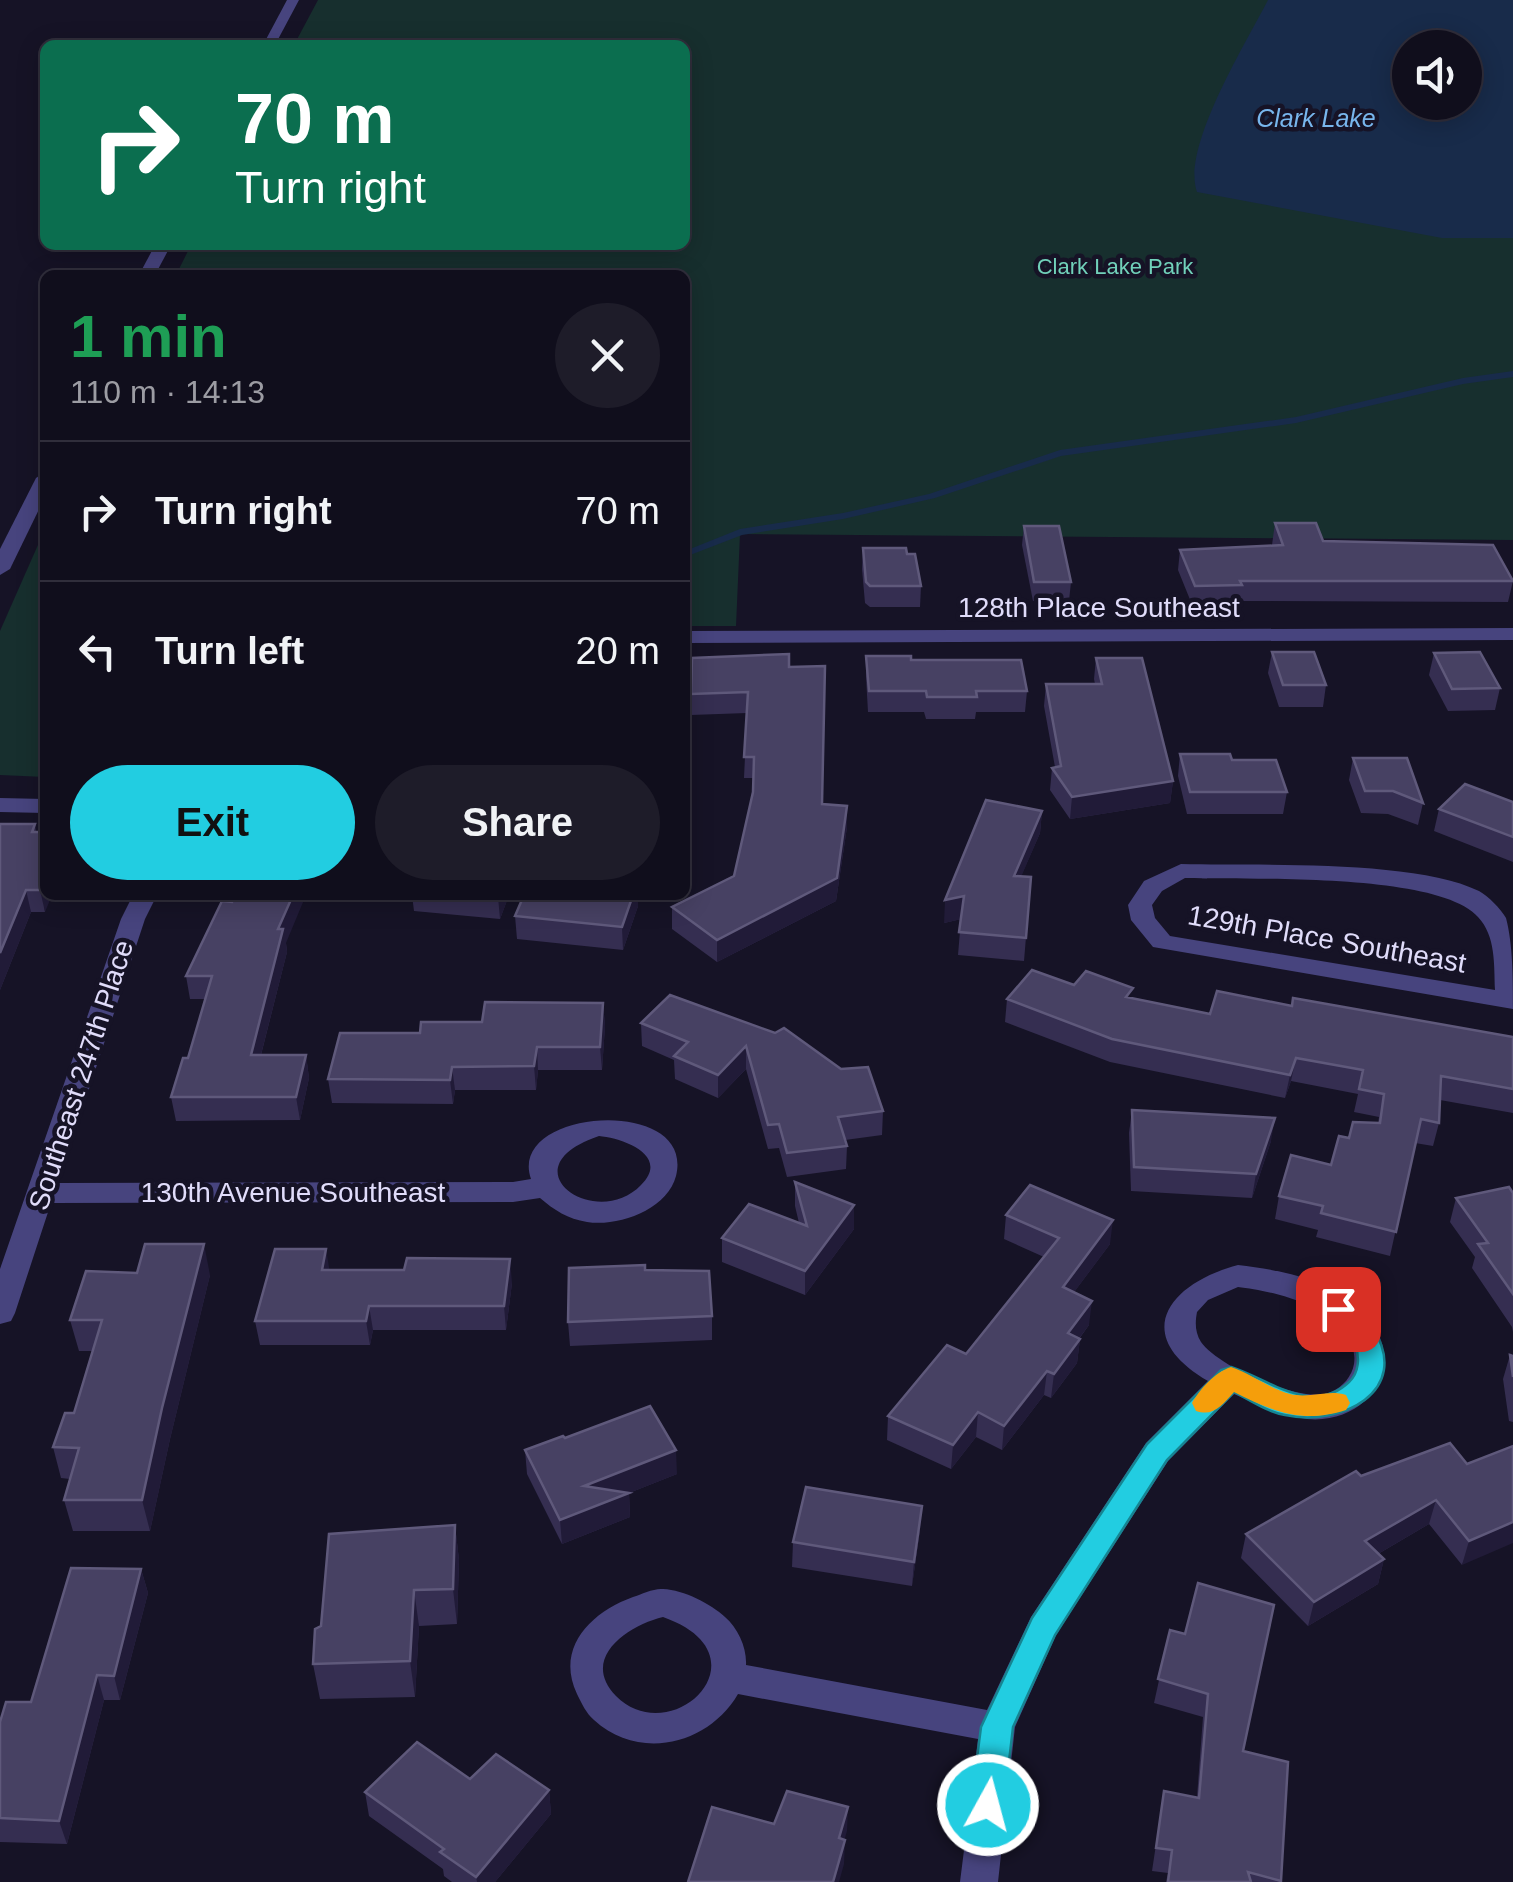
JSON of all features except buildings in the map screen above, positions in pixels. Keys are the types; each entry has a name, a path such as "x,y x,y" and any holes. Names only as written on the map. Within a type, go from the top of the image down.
{"street":[{"path":"272,40 293,0"},
{"path":"0,568 40,488"},
{"name":"128th Place Southeast","path":"690,637 1513,634"},
{"path":"0,805 40,806"},
{"name":"129th Place Southeast","path":"1181,871 1370,877 1430,885 1472,897 1493,918 1505,945 1511,1001 1162,942 1143,920 1140,905 1152,886 1181,871"},
{"name":"Southeast 247th Place","path":"0,1313 142,900"},
{"name":"130th Avenue Southeast","path":"41,1193 513,1192 544,1187"},
{"path":"1238,1276 1266,1278 1319,1295 1356,1324 1369,1345 1372,1367 1363,1387 1343,1401 1316,1408 1285,1404 1231,1378 1194,1356 1182,1335 1186,1304 1192,1294 1212,1282 1238,1276"},
{"path":"978,1882 997,1727 1043,1627 1157,1452 1231,1378"},
{"path":"729,1677 997,1727"}],"green space":[{"name":"Clark Lake Park","path":"318,0 1513,0 1513,540 740,534 736,626 690,626 690,270 178,270 188,250 690,250 690,40 297,40"},
{"path":"40,540 40,777 0,775 0,631"}],"water":[{"name":"Clark Lake","path":"1268,0 1513,0 1513,238 1442,238 1197,192 1198,149 1232,68"}],"waterway":[{"path":"690,552 740,532 843,516 932,496 1060,453 1296,420 1463,381 1513,374"}],"slow traffic":[{"path":"1206,1403 1231,1378 1285,1404 1316,1408 1336,1403"}],"route":[{"path":"988,1805 997,1727 1043,1627 1157,1452 1231,1378 1285,1404 1316,1408 1343,1401 1363,1387 1372,1367 1369,1345 1356,1324 1338,1309"}]}
